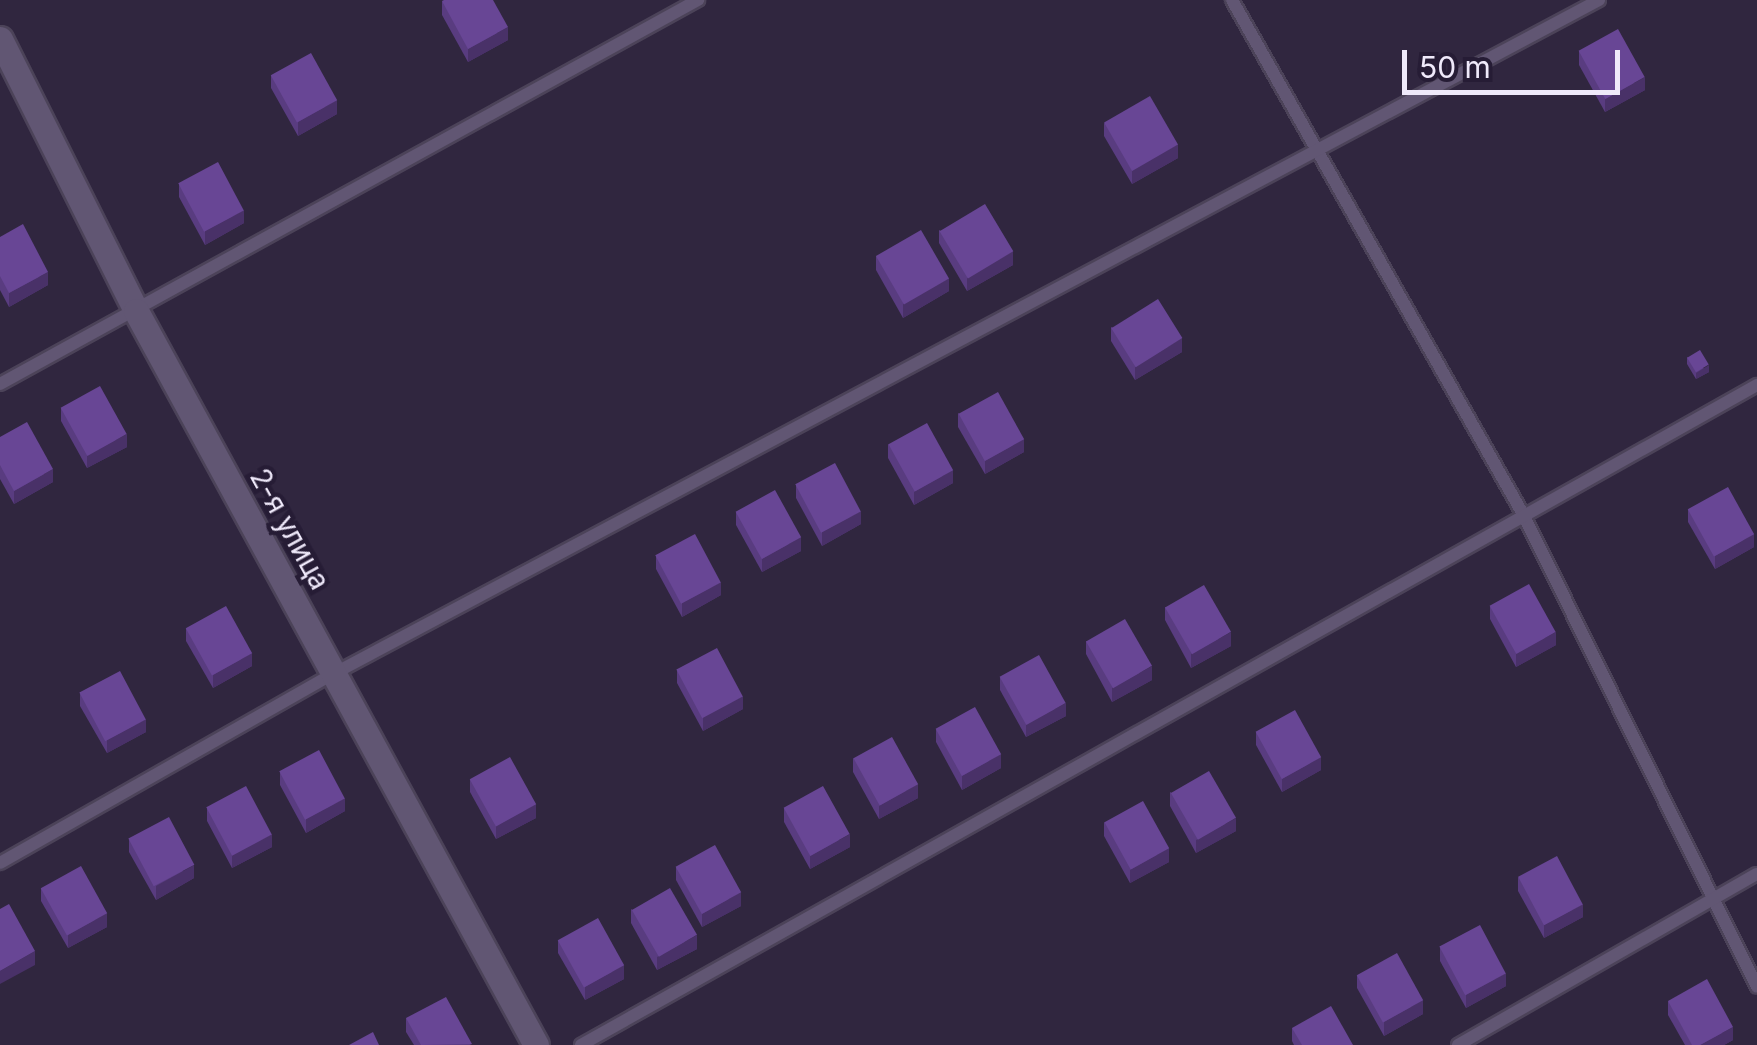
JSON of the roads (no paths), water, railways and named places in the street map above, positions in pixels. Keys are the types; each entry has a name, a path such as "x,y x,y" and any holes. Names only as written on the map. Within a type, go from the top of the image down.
{"street":[{"name":"2-я улица","path":"0,39 136,311 536,1045"}],"lane":[{"path":"0,384 698,0"},
{"path":"1232,0 1314,152 1524,516 1757,987"},
{"path":"0,863 335,673 1599,0"},
{"path":"581,1045 1757,384"},
{"path":"1458,1045 1757,874"}]}
